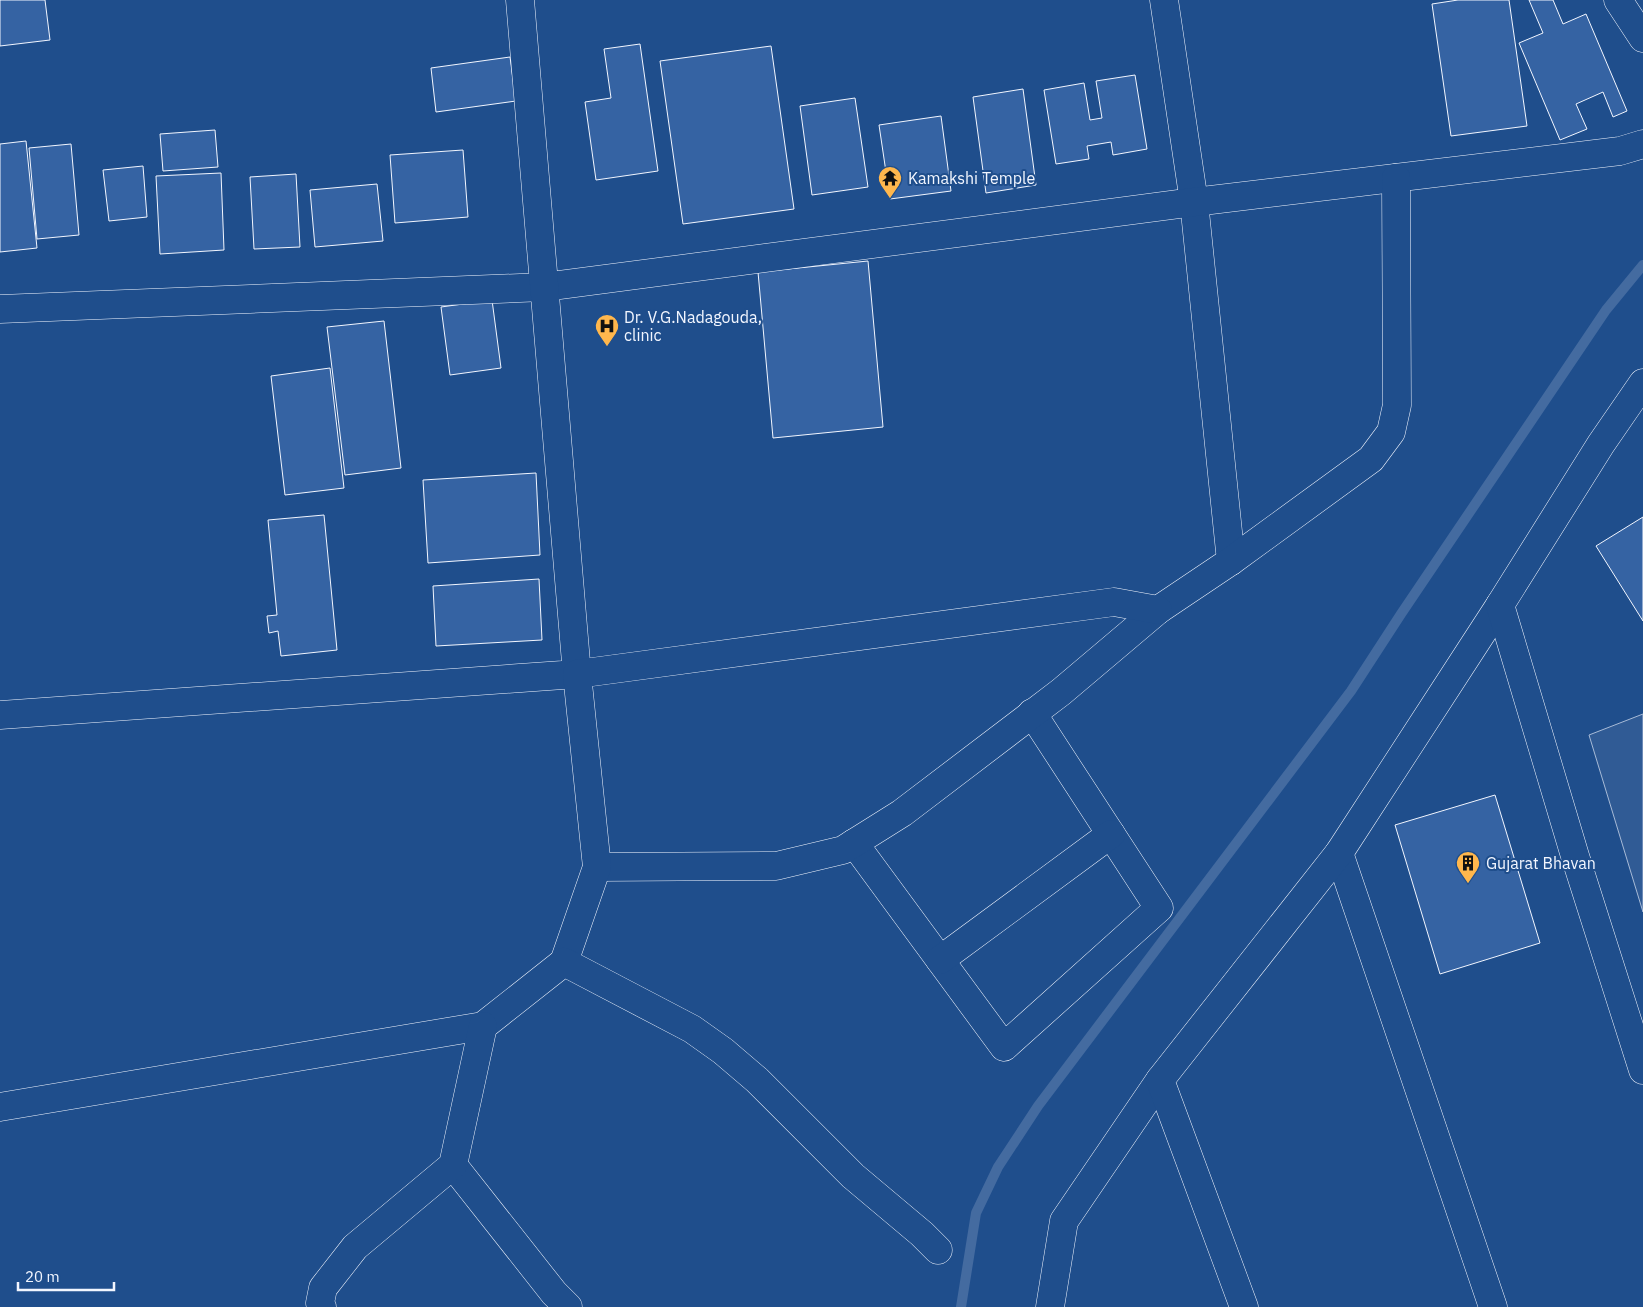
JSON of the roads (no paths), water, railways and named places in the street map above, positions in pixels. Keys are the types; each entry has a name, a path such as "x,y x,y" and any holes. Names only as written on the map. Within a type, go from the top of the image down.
{"street":[{"path":"0,1107 483,1026 564,962 598,867 578,674 520,0"},
{"path":"1164,0 1194,202 1231,561"},
{"path":"1618,0 1643,38"},
{"path":"0,309 544,287 1194,202 1620,151 1643,144"},
{"path":"598,867 776,866 843,850 902,813 1061,692 1158,610 1231,561 1371,459 1391,432 1397,404 1396,178"},
{"path":"1050,1307 1064,1221 1160,1080 1339,853 1500,605 1601,444 1643,383"},
{"path":"0,715 578,674 1114,602 1158,610"},
{"path":"1500,605 1572,846 1643,1070"},
{"path":"854,842 1004,1047 1159,908 1032,713"},
{"path":"940,960 1111,834"},
{"path":"1339,853 1493,1307"},
{"path":"564,962 692,1029 723,1051 757,1080 853,1176 922,1234 938,1250"},
{"path":"322,1307 320,1303 322,1288 355,1247 453,1166 483,1026"},
{"path":"1160,1080 1244,1307"},
{"path":"453,1166 554,1293 568,1307"}],"waterway":[{"path":"961,1307 976,1213 998,1167 1038,1106 1351,691 1606,310 1643,265"}],"place":[{"name":"Kamakshi Temple","path":"890,199"},
{"name":"Dr. V.G.Nadagouda, clinic","path":"607,347"},
{"name":"Gujarat Bhavan","path":"1468,884"}]}
